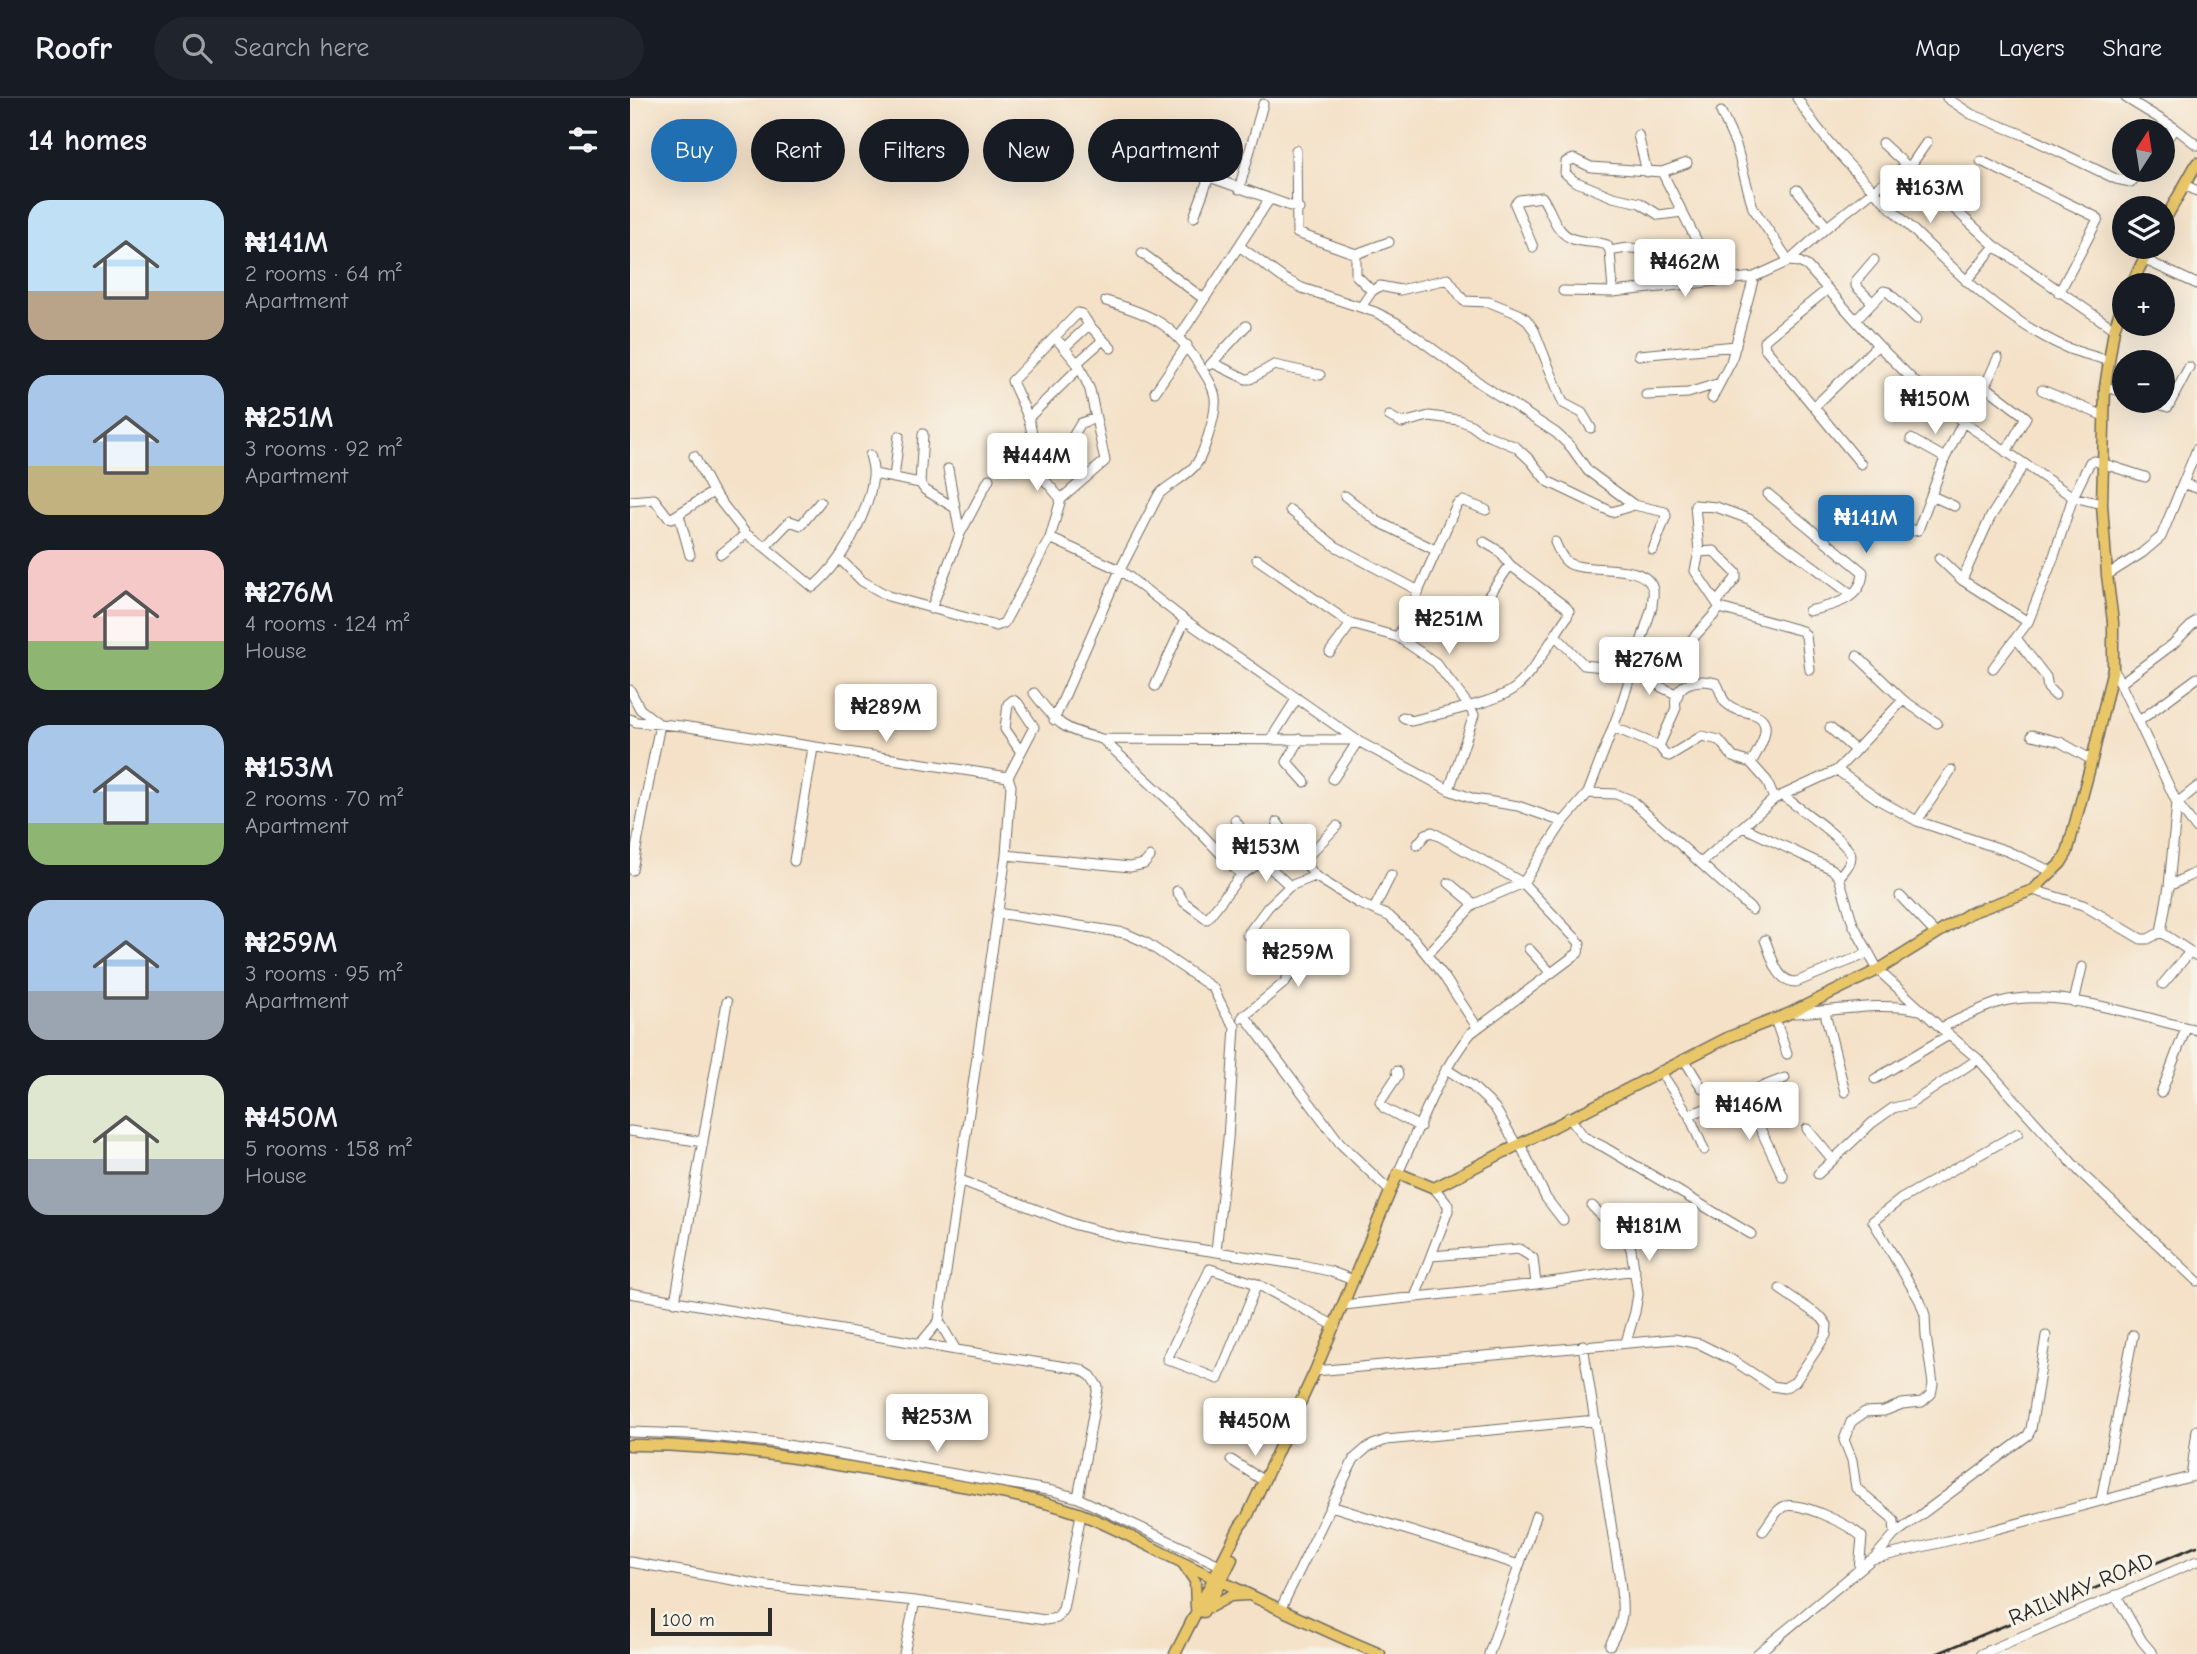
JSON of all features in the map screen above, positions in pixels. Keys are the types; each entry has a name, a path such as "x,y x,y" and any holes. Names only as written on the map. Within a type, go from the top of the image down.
{"main road":[{"path":"2175,202 2197,163"},
{"path":"2137,273 2143,259"},
{"path":"1175,1654 1246,1530 1247,1517 1335,1326 1398,1173 1434,1188 1684,1059 1729,1037 1788,1014 1878,970 1970,913 2033,890 2053,872 2067,853 2113,668 2113,622 2102,504 2105,387 2113,336"},
{"path":"630,1445 760,1454 1019,1496 1082,1514 1280,1610 1380,1654"},
{"path":"1183,1562 1195,1581 1197,1615"},
{"path":"1197,1615 1221,1599 1249,1594"}],"street":[{"path":"1797,98 1827,140 1873,190 1966,281 2036,330 2068,348 2108,360"},
{"path":"1947,98 1971,114 2024,135 2112,177"},
{"path":"2126,98 2160,119"},
{"path":"1239,189 1263,104"},
{"path":"1721,112 1736,145 1753,208 1789,261"},
{"path":"2175,128 2197,145"},
{"path":"1639,135 1647,172"},
{"path":"1563,291 1614,292 1754,277 1789,261 1873,190 1908,167 1927,142"},
{"path":"1882,143 1994,246 2112,328"},
{"path":"1296,150 1297,230 1300,235 1356,254 1388,242"},
{"path":"1682,212 1659,215 1640,203 1613,197 1574,181 1565,173 1564,167 1566,162 1574,159 1591,167 1662,172 1687,163"},
{"path":"1981,160 2098,219 2059,293"},
{"path":"1662,172 1717,281"},
{"path":"1195,217 1207,182"},
{"path":"1222,182 1298,209"},
{"path":"2185,185 2197,191"},
{"path":"1797,190 1827,227"},
{"path":"1534,247 1516,204 1519,200 1538,197 1545,200 1559,228 1572,239 1607,245 1614,292"},
{"path":"1180,336 1269,200"},
{"path":"1239,246 1283,278 1302,288 1361,307 1397,323 1481,384 1556,433 1571,447 1588,471 1634,505 1665,512 1666,516 1653,550"},
{"path":"1966,281 1994,246"},
{"path":"1610,251 1636,248 1642,250 1654,287"},
{"path":"1142,253 1204,299"},
{"path":"1356,254 1356,275 1372,291"},
{"path":"2143,259 2197,284"},
{"path":"1872,302 1858,289 1856,281 1874,260"},
{"path":"1789,261 1807,266 1878,345 1917,384 1963,422 2073,497 2102,504"},
{"path":"1712,398 1731,362 1754,277"},
{"path":"1361,307 1372,291 1380,286 1400,289 1448,279 1464,301 1489,302 1519,314 1534,330 1563,403 1582,413 1591,428"},
{"path":"1828,289 1764,342 1765,348 1861,464"},
{"path":"1856,320 1881,293 1888,292 1917,319"},
{"path":"1054,720 1120,570 1159,494 1192,470 1203,452 1216,411 1212,382 1180,336 1157,320 1131,308 1106,301"},
{"path":"1061,499 1029,459 1032,437 1028,418 1012,381 1078,313 1082,314 1111,348"},
{"path":"1065,347 1089,325"},
{"path":"1203,370 1213,363 1246,326"},
{"path":"839,558 862,581 888,596 1001,626 1051,538 1061,499 1105,461 1090,390 1079,365 1055,337"},
{"path":"1028,418 1103,340"},
{"path":"1155,392 1186,345"},
{"path":"1815,406 1878,345"},
{"path":"1639,355 1735,346"},
{"path":"1998,358 1985,386 2026,416 2006,452"},
{"path":"1213,363 1246,379 1274,365 1320,375"},
{"path":"2175,394 2189,367"},
{"path":"1646,395 1688,393 1720,383"},
{"path":"2105,387 2112,388"},
{"path":"2042,390 2104,416"},
{"path":"1389,416 1402,423 1429,416 1459,420 1516,447 1547,481 1570,493 1612,512 1634,505"},
{"path":"1037,470 1069,443 1081,423 1096,418"},
{"path":"1875,505 1916,531 1945,458 1963,422"},
{"path":"923,433 921,488 956,508"},
{"path":"894,478 899,436"},
{"path":"1911,439 1945,458"},
{"path":"2107,575 2142,553 2161,537 2197,449"},
{"path":"694,456 713,492 746,534 813,587 839,558 867,508 874,474 870,454"},
{"path":"1993,668 2028,622 2054,556 2073,497 2090,462 2095,461 2145,477"},
{"path":"1962,580 1990,518 2024,464"},
{"path":"948,469 960,534"},
{"path":"874,474 920,483"},
{"path":"931,609 960,534 989,479"},
{"path":"2184,484 2197,488"},
{"path":"630,501 654,499 670,518 713,492"},
{"path":"1768,494 1863,572 1862,581 1841,604 1809,611"},
{"path":"1345,496 1377,521 1437,551"},
{"path":"1932,496 1954,506"},
{"path":"1398,637 1459,501 1486,510"},
{"path":"765,547 790,521 801,525 820,502"},
{"path":"1810,670 1806,636 1802,631 1718,605 1695,571 1699,552 1693,508 1697,504 1716,507 1749,519 1851,594"},
{"path":"1290,510 1335,546 1419,591"},
{"path":"679,515 690,555"},
{"path":"721,554 746,534"},
{"path":"1051,538 1120,570 1185,620 1358,741 1449,790 1474,799 1518,806 1563,822"},
{"path":"1403,717 1410,721 1469,706 1513,690 1525,678 1569,611 1510,565 1499,551 1484,542"},
{"path":"1427,955 1474,904 1524,883 1563,822 1588,793 1613,727 1652,607 1653,590 1650,583 1643,578 1622,570 1575,566 1567,562 1555,542"},
{"path":"1635,657 1679,654 1736,578 1736,573 1714,551 1699,552"},
{"path":"1940,558 1962,580 2028,622"},
{"path":"1257,559 1351,624 1398,637 1436,663 1469,706 1474,718 1449,790"},
{"path":"1481,607 1510,565"},
{"path":"1155,686 1185,620"},
{"path":"2121,683 2173,644 2197,620"},
{"path":"1330,652 1351,624"},
{"path":"1555,635 1584,665 1647,674 1661,687 1678,695"},
{"path":"2016,638 2046,677 2048,688 2055,695"},
{"path":"1857,656 1903,701 1937,723"},
{"path":"2113,668 2177,803 2197,829"},
{"path":"2139,721 2197,678"},
{"path":"1659,746 1678,695 1685,686 1695,680 1716,683 1726,702 1739,712 1759,716 1765,726 1762,745 1751,763"},
{"path":"630,690 640,709 660,724"},
{"path":"1034,694 1054,720 1073,732 1102,739 1358,741"},
{"path":"1271,739 1297,698"},
{"path":"1007,777 1021,752 1034,727 1018,703 1013,700 1008,704 1005,729 1021,752"},
{"path":"1701,863 1778,797 1837,769 1903,701"},
{"path":"630,719 1007,777"},
{"path":"632,870 660,724"},
{"path":"1613,727 1659,746 1665,755 1696,738 1712,737 1719,740 1733,757 1751,763 1778,797 1838,839 1850,853 1850,861 1839,877"},
{"path":"1830,728 1855,750"},
{"path":"2032,735 2060,742 2092,760"},
{"path":"1102,739 1174,805 1241,875"},
{"path":"1300,739 1287,762 1305,782"},
{"path":"1333,779 1358,741"},
{"path":"794,862 813,748"},
{"path":"1837,769 1879,800 1917,821 2007,851 2053,872"},
{"path":"1917,821 1951,770"},
{"path":"920,1344 939,1321 1006,855 1012,786 1007,777"},
{"path":"2161,932 2169,886 2177,803 2197,787"},
{"path":"1588,793 1616,794 1630,800 1752,910"},
{"path":"1235,820 1263,861 1290,886"},
{"path":"1278,821 1315,876 1358,903 1389,916 1414,939 1443,975 1477,1027"},
{"path":"1305,859 1337,827"},
{"path":"1743,827 1832,869 1839,877 1853,924 1878,970 1978,1059 2081,1173 2197,1281"},
{"path":"1398,1173 1446,1069 1459,1048 1477,1027 1578,953 1580,943 1524,883 1433,832 1426,834 1417,845"},
{"path":"1006,855 1130,867 1144,864 1150,857"},
{"path":"1177,891 1184,902 1207,919 1241,875 1263,861"},
{"path":"2169,886 2197,872"},
{"path":"1374,909 1391,875"},
{"path":"1247,935 1268,907 1290,886 1315,876"},
{"path":"1449,883 1474,904"},
{"path":"2033,890 2083,905 2141,939 2148,939 2161,932"},
{"path":"1900,896 1935,933"},
{"path":"997,914 1125,933 1145,942 1213,988 1235,1026"},
{"path":"2161,932 2193,954 2163,984"},
{"path":"1765,940 1781,977 1787,982 1796,982 1869,953"},
{"path":"1216,1251 1228,1139 1235,1026 1244,1015 1284,984 1291,973 1289,965 1276,949"},
{"path":"1529,949 1551,973"},
{"path":"2074,1002 2082,967"},
{"path":"1875,1079 1972,1013 2002,1002 2039,997 2074,1002 2197,1030"},
{"path":"674,1302 727,1002"},
{"path":"1788,1014 1825,1013 1881,1006 1922,1011"},
{"path":"1825,1013 1845,1092"},
{"path":"1244,1015 1340,1143 1390,1191"},
{"path":"1775,1018 1787,1054"},
{"path":"2161,1093 2186,1028"},
{"path":"1684,1059 1702,1088"},
{"path":"1818,1174 1872,1123 1893,1108 1910,1104 1978,1059"},
{"path":"1446,1069 1471,1085 1495,1108 1519,1145 1546,1198 1563,1220"},
{"path":"1396,1071 1398,1075 1382,1098 1381,1105 1420,1127"},
{"path":"1660,1071 1689,1115 1704,1150"},
{"path":"1689,1115 1785,1078"},
{"path":"1744,1094 1783,1177"},
{"path":"1569,1117 1590,1142 1604,1147 1751,1234"},
{"path":"1807,1129 1833,1160"},
{"path":"630,1131 703,1142"},
{"path":"1895,1534 1891,1517 1856,1488 1852,1460 1844,1440 1846,1430 1851,1422 1866,1412 1884,1411 1926,1399 1931,1394 1933,1375 1925,1315 1920,1301 1873,1221 1901,1199 2018,1133"},
{"path":"960,1180 1076,1225 1125,1238 1302,1265 1353,1280"},
{"path":"1415,1297 1448,1211 1448,1205 1434,1188"},
{"path":"1592,1206 1627,1241 1635,1270 1638,1294 1626,1342"},
{"path":"1431,1256 1519,1249 1533,1258 1536,1284"},
{"path":"1257,1284 1218,1379 1167,1359 1210,1269 1257,1284 1335,1326"},
{"path":"1344,1305 1635,1270"},
{"path":"1315,1371 1583,1345 1674,1339 1700,1344 1772,1386 1784,1388 1795,1382 1826,1335 1827,1325 1822,1318 1780,1289"},
{"path":"630,1293 1080,1369 1091,1376 1098,1387 1078,1498"},
{"path":"939,1321 956,1350"},
{"path":"2101,1500 2133,1335"},
{"path":"1757,1654 1872,1559 1895,1534 2028,1435 2046,1336"},
{"path":"1583,1345 1623,1614 1610,1644"},
{"path":"1280,1610 1354,1459 1368,1447 1386,1440 1596,1420"},
{"path":"1872,1559 1993,1530 2194,1476 2197,1430"},
{"path":"630,1432 688,1434 770,1442 1052,1491 1078,1498 1224,1567"},
{"path":"1231,1461 1264,1481"},
{"path":"973,1489 975,1476"},
{"path":"1331,1506 1519,1565"},
{"path":"1763,1531 1785,1506 1807,1508 1862,1537 1858,1569"},
{"path":"630,1562 767,1586 915,1601 1045,1620 1057,1618 1063,1609 1082,1514"},
{"path":"1489,1654 1536,1516"},
{"name":"RAILWAY ROAD","path":"1981,1654 2197,1561"},
{"path":"2116,1595 2141,1641 2153,1654"},
{"path":"904,1654 915,1601"}],"railway":[{"path":"1936,1654 2197,1546"}]}
